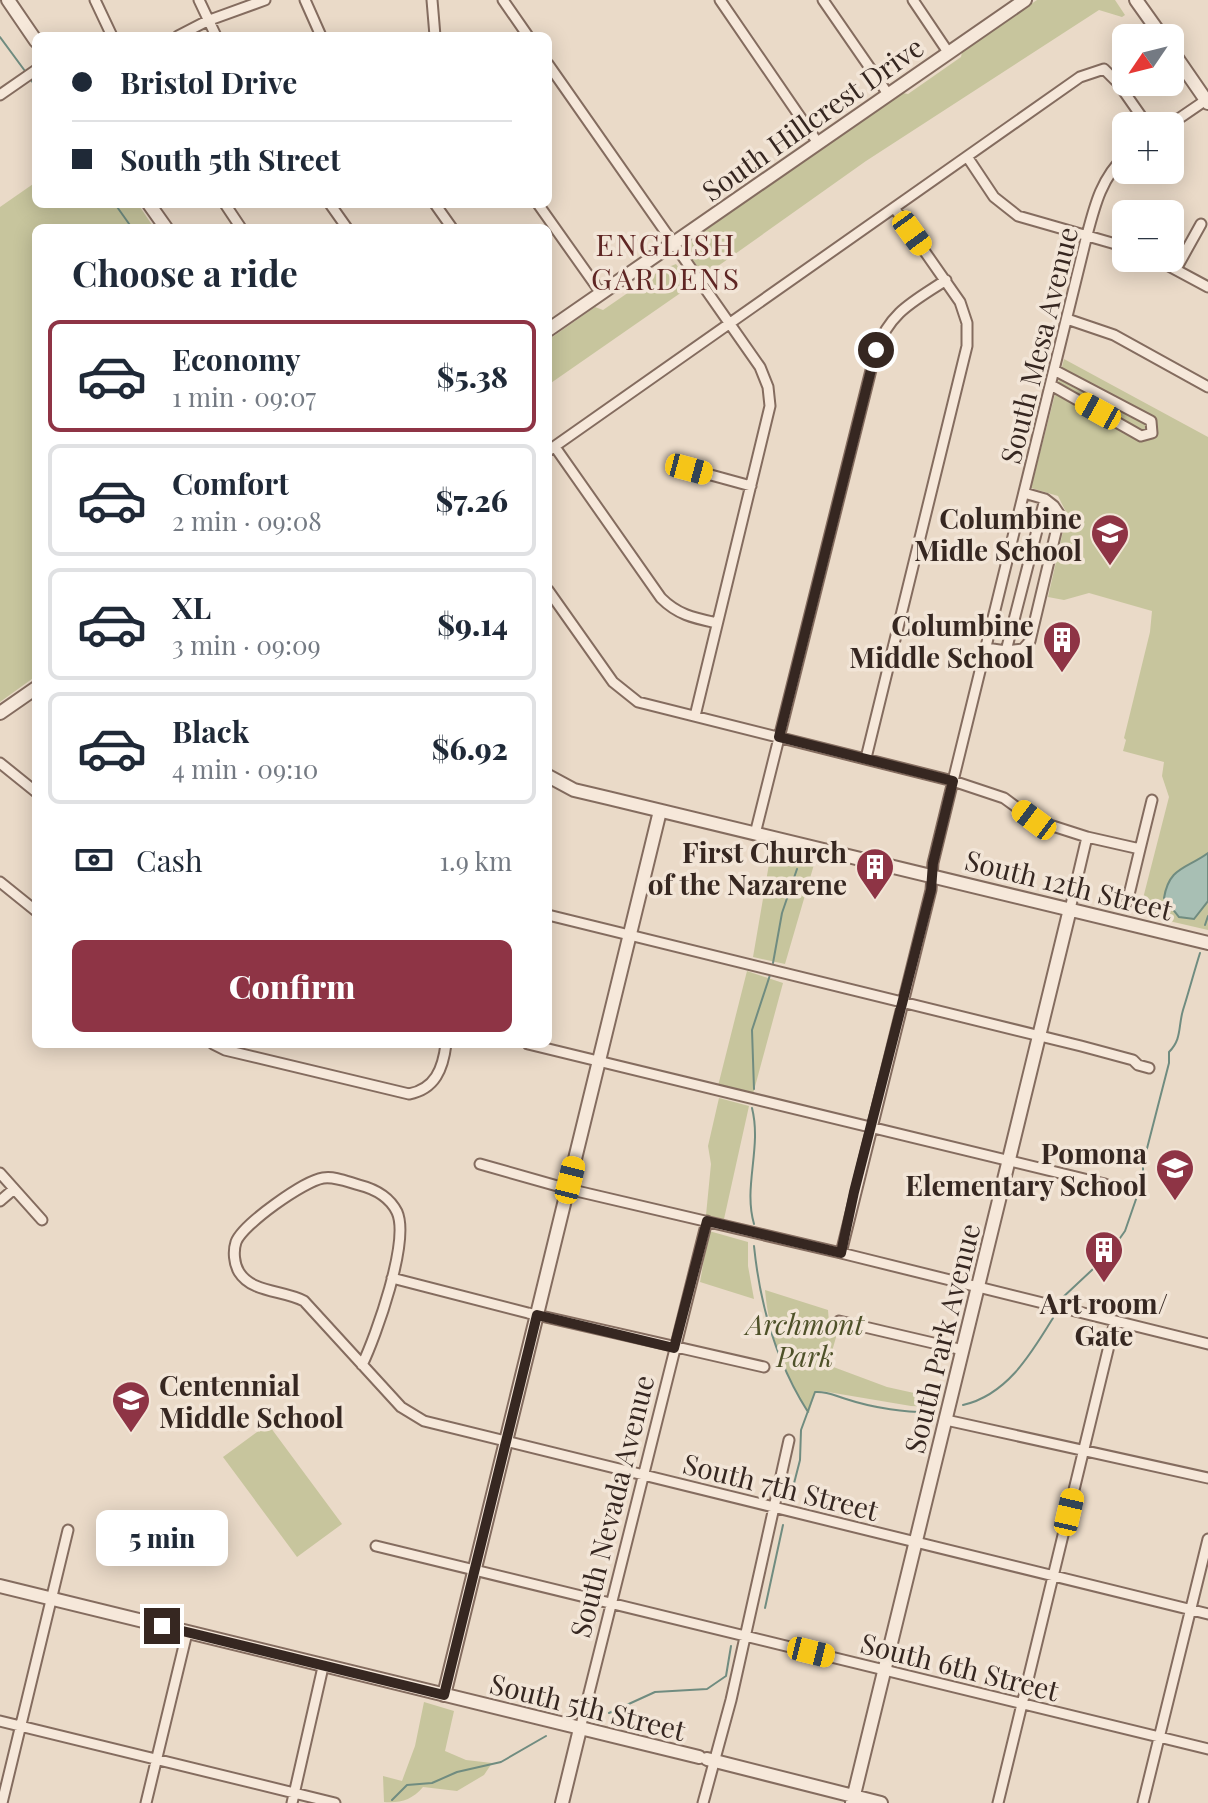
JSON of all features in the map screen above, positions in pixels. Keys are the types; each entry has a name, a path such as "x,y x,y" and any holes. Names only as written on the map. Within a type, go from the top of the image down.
{"street":[{"path":"8,0 32,35"},
{"path":"95,0 110,32"},
{"path":"199,0 214,32"},
{"path":"186,32 265,0"},
{"path":"305,0 319,32"},
{"path":"432,0 435,32"},
{"path":"503,0 525,32"},
{"path":"720,0 818,143"},
{"path":"823,0 888,94"},
{"path":"913,0 948,52"},
{"name":"South Hillcrest Drive","path":"552,327 1025,0"},
{"path":"1136,0 1153,24"},
{"path":"1184,68 1207,101 1184,116"},
{"path":"717,623 686,616 661,598 552,449 1080,77 1104,69 1138,112"},
{"path":"552,70 760,367 768,387 770,406 695,716"},
{"path":"0,95 32,73"},
{"path":"968,158 994,197 1018,216 1112,243"},
{"name":"South Mesa Avenue","path":"841,1253 1097,194 1112,171"},
{"path":"541,208 601,293"},
{"path":"866,758 967,346 967,323 960,302 895,209"},
{"path":"1184,255 1201,224"},
{"path":"1181,272 1208,287"},
{"path":"755,834 876,350 884,328 900,311 946,280"},
{"path":"1067,319 1114,335 1208,387"},
{"path":"1051,385 1141,436 1152,433 1151,421 1054,370"},
{"path":"689,469 751,486"},
{"path":"986,648 1006,651 1023,649 1030,641 1060,515 1045,499 1024,493"},
{"path":"1006,651 1045,499"},
{"path":"552,596 613,682 638,702 953,781 1004,798 1034,820 1087,837 1140,849"},
{"path":"0,713 32,691"},
{"path":"0,763 32,789"},
{"name":"South 12th Street","path":"552,780 574,790 1208,943"},
{"path":"1127,903 1152,800"},
{"path":"444,1695 660,811"},
{"name":"South Park Avenue","path":"853,1800 1087,837"},
{"path":"0,882 32,908"},
{"path":"552,916 1133,1060 1149,1068"},
{"path":"221,1048 409,1094 421,1092 433,1083 446,1048"},
{"path":"545,1048 1105,1184"},
{"path":"480,1164 568,1189 1208,1344"},
{"path":"0,1173 42,1220"},
{"name":"South 7th Street","path":"392,1278 401,1233 398,1214 388,1199 373,1188 332,1178 307,1183 244,1229 236,1243 234,1257 237,1270 246,1281 304,1301 401,1407 424,1421 1208,1614"},
{"path":"0,1201 14,1189"},
{"name":"South Nevada Avenue","path":"562,1803 707,1221"},
{"path":"362,1365 375,1339 392,1278 674,1348 764,1367"},
{"path":"839,1321 963,1350"},
{"path":"998,1803 1115,1321"},
{"path":"946,1420 1208,1478"},
{"path":"703,1803 707,1759 745,1635 789,1440"},
{"path":"2,1803 68,1530"},
{"path":"1143,1803 1208,1539"},
{"name":"South 6th Street","path":"376,1546 1208,1749"},
{"name":"South 5th Street","path":"0,1586 707,1759 853,1800 881,1803"},
{"path":"146,1803 187,1633"},
{"path":"293,1798 323,1667"},
{"path":"0,1721 157,1759 293,1798 335,1803"}],"green space":[{"path":"1037,0 1115,0 1125,15 1122,17 1099,10 866,161 704,276 687,251 687,243 903,93 908,94"},
{"path":"32,185 32,208 141,208 151,224 32,224 32,679 0,702 0,207"},
{"path":"676,264 692,285 552,382 552,337 595,307 603,310 661,270"},
{"path":"1064,359 1208,437 1208,930 1139,914 1169,797 1162,776 1164,762 1123,751 1152,611 1089,593 1064,600 1048,597 1067,514 1058,496 1031,488"},
{"path":"768,849 815,861 785,964 753,957 769,864"},
{"path":"747,971 783,983 753,1094 718,1086"},
{"path":"719,1098 749,1106 724,1219 706,1215 711,1164 708,1146"},
{"path":"709,1231 748,1242 748,1266 754,1299 700,1282"},
{"name":"Archmont Park","path":"765,1290 828,1310 829,1323 839,1327 828,1365 887,1387 941,1399 939,1407 911,1406 822,1391 815,1392 809,1413 779,1354"},
{"path":"268,1424 342,1524 297,1557 223,1457"},
{"path":"424,1702 454,1711 445,1751 466,1760 492,1763 484,1775 457,1791 423,1787 406,1800 384,1802 383,1776 402,1781 415,1746"}],"shaded area":[{"path":"1208,853 1208,901 1194,919 1179,917 1164,898 1166,888 1174,874"}],"waterway":[{"path":"0,37 25,71"},
{"path":"118,208 129,224"},
{"path":"773,963 782,913 797,869"},
{"path":"1205,925 1208,916"},
{"path":"1061,1299 1108,1255 1125,1231 1143,1179 1143,1164 1169,1063 1169,1052 1178,1037 1200,953"},
{"path":"754,1089 752,1030 770,975"},
{"path":"752,1108 755,1138 750,1195 754,1224"},
{"path":"754,1246 760,1290 771,1332 787,1373 808,1412"},
{"path":"963,1405 979,1400 1005,1383 1026,1359 1053,1318"},
{"path":"790,1499 800,1460 801,1430 815,1392 890,1409 935,1412"},
{"path":"765,1608 783,1525"},
{"path":"609,1713 655,1692 707,1689 726,1676 731,1646"},
{"path":"392,1800 407,1785 432,1783 457,1772 501,1762 546,1736"}],"place":[{"name":"Columbine Midle School","path":"1110,567"},
{"name":"Columbine Middle School","path":"1062,674"},
{"name":"First Church of the Nazarene","path":"875,901"},
{"name":"Pomona Elementary School","path":"1175,1202"},
{"name":"Art room/ Gate","path":"1104,1284"},
{"name":"Centennial Middle School","path":"131,1434"}],"district":[{"name":"ENGLISH GARDENS","path":"666,261"}],"route":[{"path":"162,1626 444,1695 537,1315 674,1348 707,1221 841,1253 931,890 933,863 953,781 779,737 876,350"}]}
